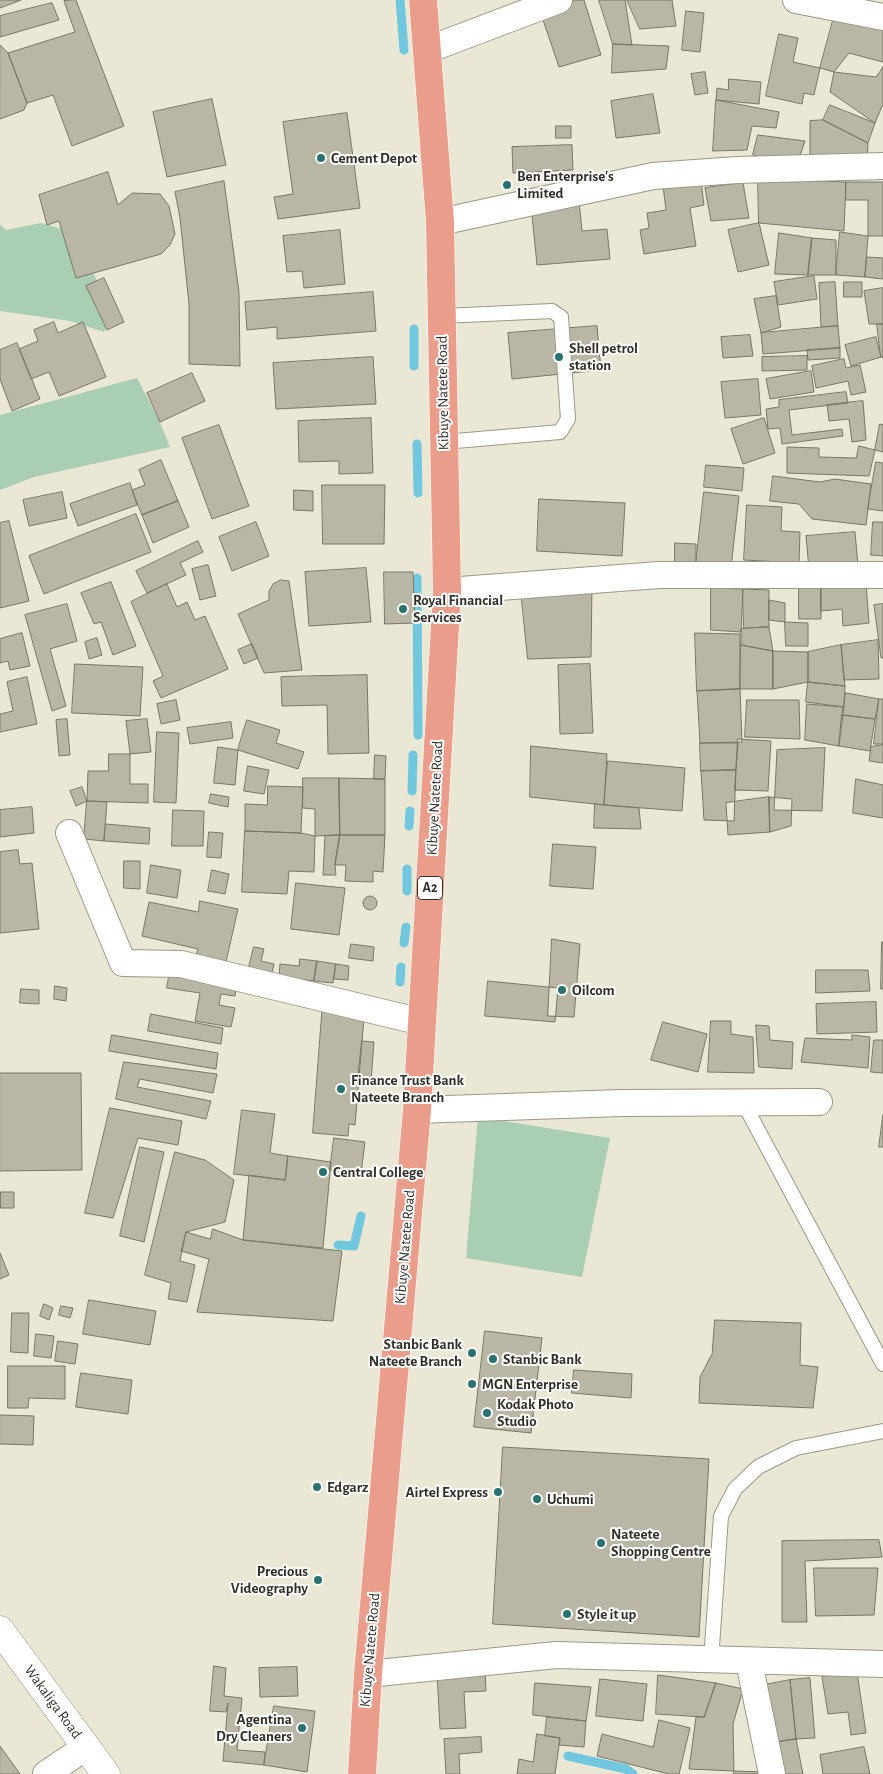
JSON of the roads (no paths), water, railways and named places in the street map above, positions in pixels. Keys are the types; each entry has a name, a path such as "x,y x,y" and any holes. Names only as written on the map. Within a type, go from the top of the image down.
{"main road":[{"name":"Kibuye Natete Road","path":"362,1774 368,1674 417,1110 447,590 440,222 423,0"},
{"name":"Wakaliga Road","path":"0,1630 106,1774"}],"street":[{"path":"427,50 559,0"},
{"path":"796,0 883,17"},
{"path":"440,222 653,176 737,170 883,166"},
{"path":"447,590 659,575 883,575"},
{"path":"69,833 123,963 181,964 422,1022"},
{"path":"417,1110 621,1103 819,1102"},
{"path":"368,1674 556,1655 711,1661 883,1664"},
{"path":"750,1662 772,1774"},
{"path":"46,1774 86,1747"}],"lane":[{"path":"442,316 552,311 561,317 568,418 560,432 444,442"},
{"path":"743,1102 883,1364"},
{"path":"711,1661 722,1516 734,1489 758,1467 796,1448 883,1431"}],"waterway":[{"path":"400,0 404,50"},
{"path":"414,329 414,366"},
{"path":"417,444 418,493"},
{"path":"417,578 418,735"},
{"path":"412,791 413,755"},
{"path":"409,826 410,811"},
{"path":"407,869 407,891"},
{"path":"404,943 406,927"},
{"path":"400,982 401,967"},
{"path":"338,1245 354,1246 361,1216"},
{"path":"568,1756 626,1769 633,1774"}],"place":[{"name":"Cement Depot","path":"321,158"},
{"name":"Ben Enterprise's Limited","path":"507,185"},
{"name":"Shell petrol station","path":"559,357"},
{"name":"Royal Financial Services","path":"403,609"},
{"name":"Oilcom","path":"562,990"},
{"name":"Finance Trust Bank Nateete Branch","path":"341,1089"},
{"name":"Central College","path":"323,1172"},
{"name":"Stanbic Bank Nateete Branch","path":"472,1353"},
{"name":"Stanbic Bank","path":"493,1359"},
{"name":"MGN Enterprise","path":"472,1384"},
{"name":"Kodak Photo Studio","path":"487,1413"},
{"name":"Edgarz","path":"317,1487"},
{"name":"Airtel Express","path":"498,1492"},
{"name":"Uchumi","path":"537,1499"},
{"name":"Nateete Shopping Centre","path":"601,1543"},
{"name":"Precious Videography","path":"318,1580"},
{"name":"Style it up","path":"567,1614"},
{"name":"Agentina Dry Cleaners","path":"302,1728"}]}
